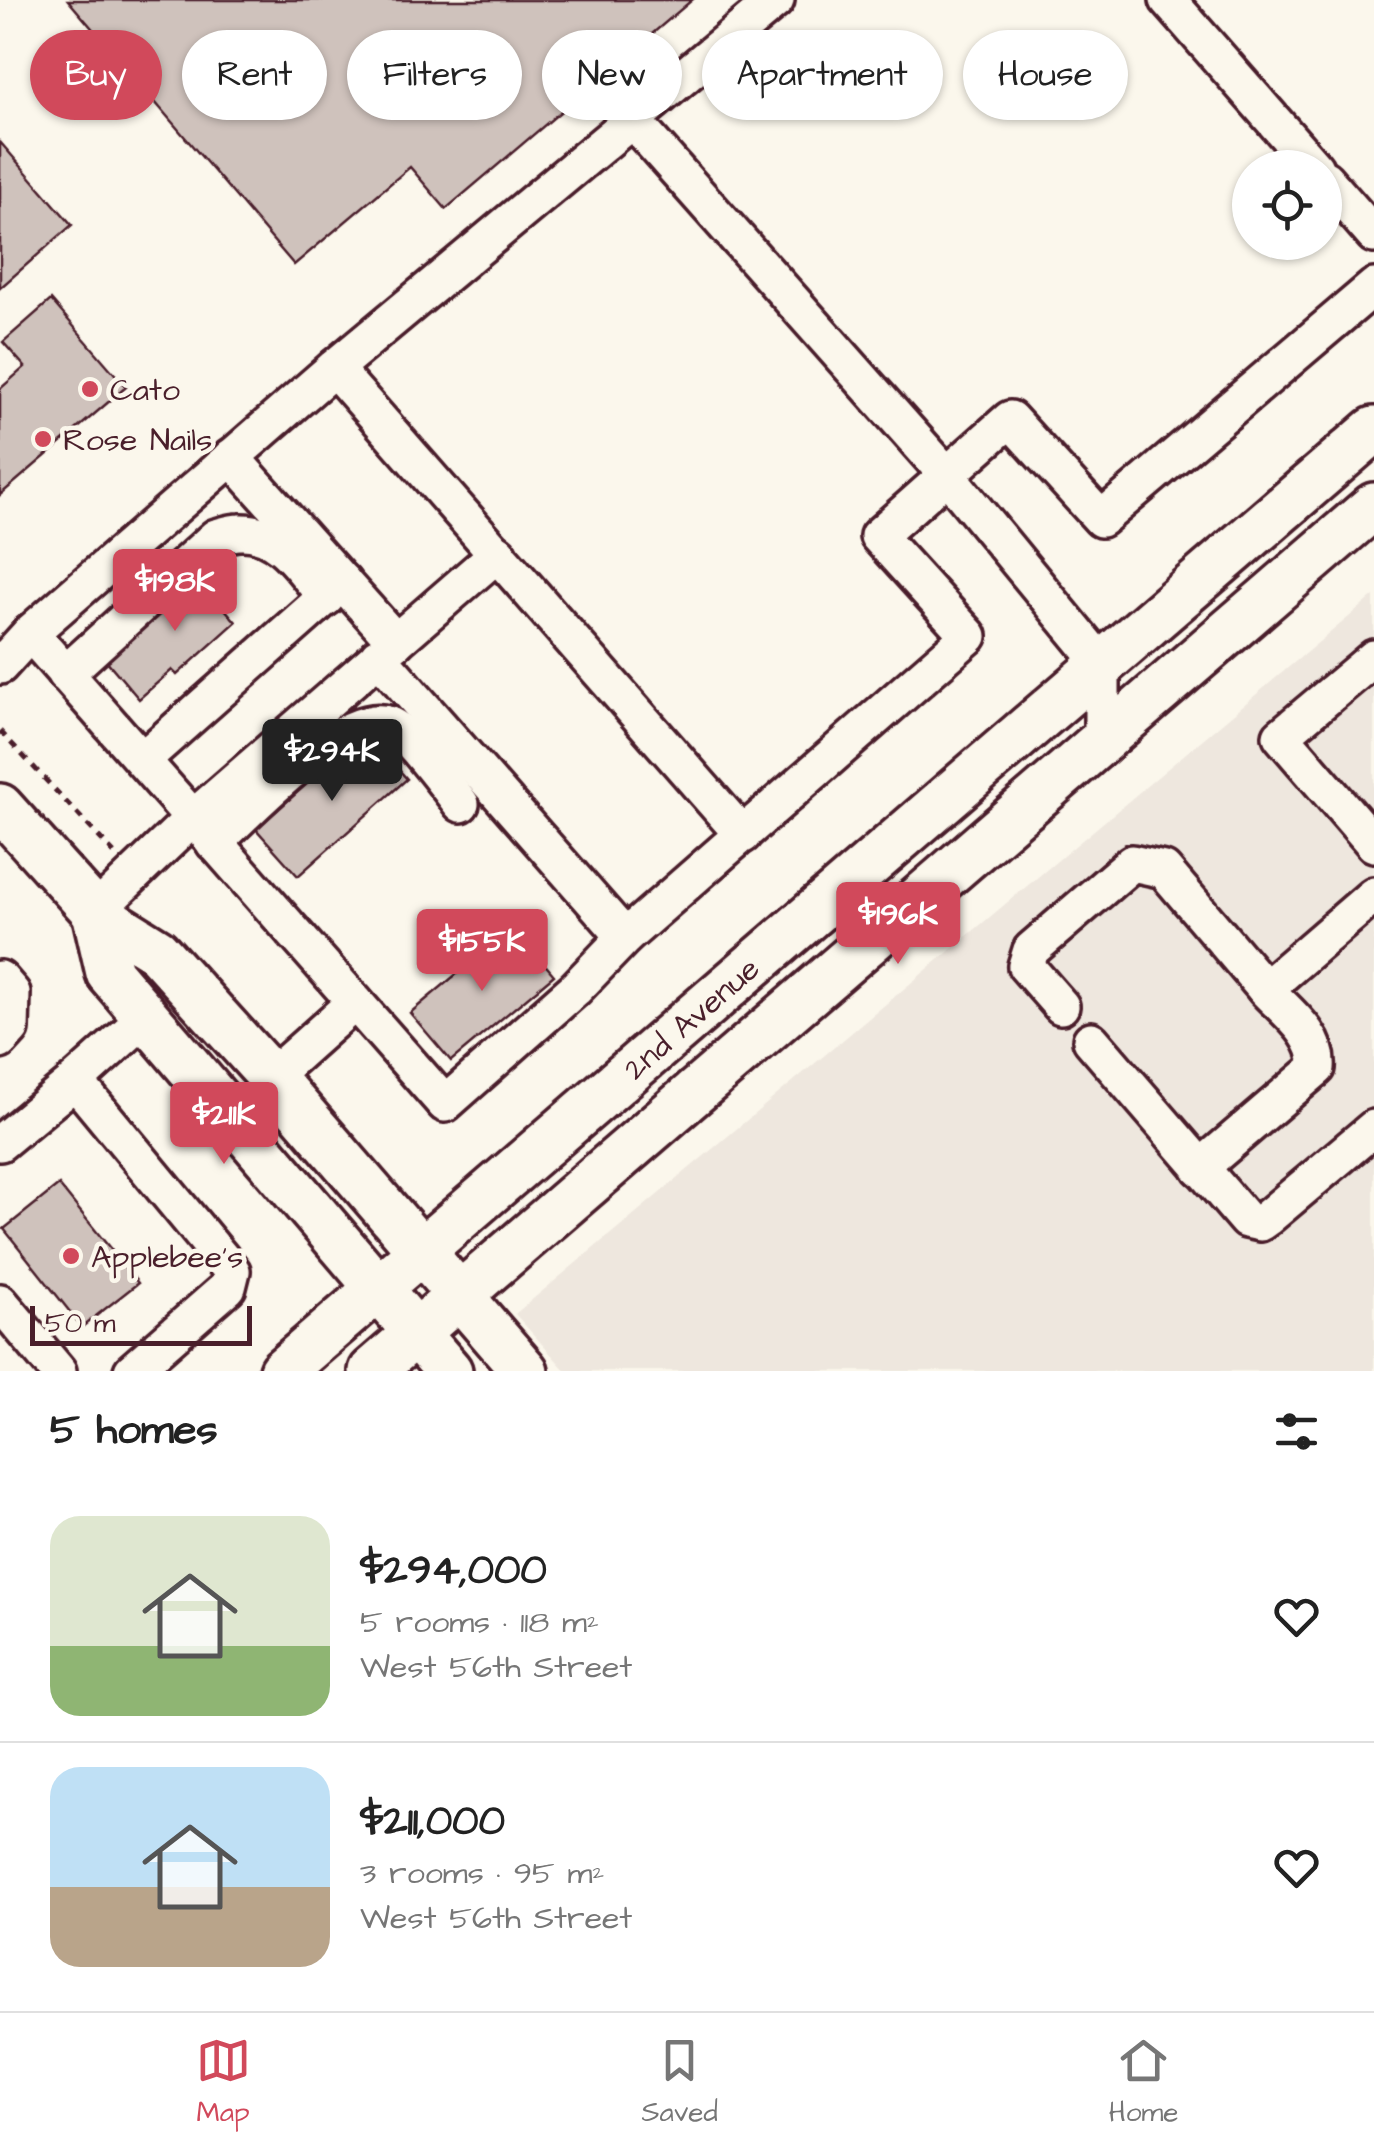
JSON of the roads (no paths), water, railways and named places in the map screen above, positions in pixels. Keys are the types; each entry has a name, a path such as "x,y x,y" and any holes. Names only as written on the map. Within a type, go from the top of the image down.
{"main road":[{"name":"2nd Avenue","path":"282,1371 1374,430"},
{"name":"2nd Avenue","path":"372,1371 1374,506"},
{"path":"0,807 94,912 158,951 525,1371"},
{"path":"94,912 109,973 449,1371"}],"lane":[{"path":"682,78 776,0"},
{"path":"1168,0 1299,150"},
{"path":"0,666 30,633 334,368 632,120 946,474 1102,664 1102,741"},
{"path":"1342,198 1374,235"},
{"path":"30,633 444,1104 575,989 625,937 970,636 878,536 946,474 1010,419 1101,520 1374,287"},
{"path":"334,368 743,835"},
{"path":"231,457 335,590 625,937"},
{"path":"66,674 216,537 241,532 261,535 283,546 335,590"},
{"path":"204,830 387,649 498,552"},
{"path":"142,760 335,590"},
{"path":"1374,658 1281,736 1374,844"},
{"path":"94,912 321,746 368,723 388,724 405,736 460,804"},
{"path":"1062,1006 1026,966 1030,950 1132,863 1164,870 1314,1042 1318,1055 1317,1068 1200,1168"},
{"path":"1265,989 1374,895"},
{"path":"0,979 12,993 12,1029 0,1041"},
{"path":"270,1077 355,1002"},
{"path":"0,1143 145,1018"},
{"path":"1091,1040 1246,1220 1260,1224 1374,1128"},
{"path":"75,1081 232,1272 228,1287 132,1371"},
{"path":"0,1302 58,1371"}],"place":[{"name":"Cato","path":"90,389"},
{"name":"Rose Nails","path":"43,439"},
{"name":"Applebee's","path":"71,1256"}]}
